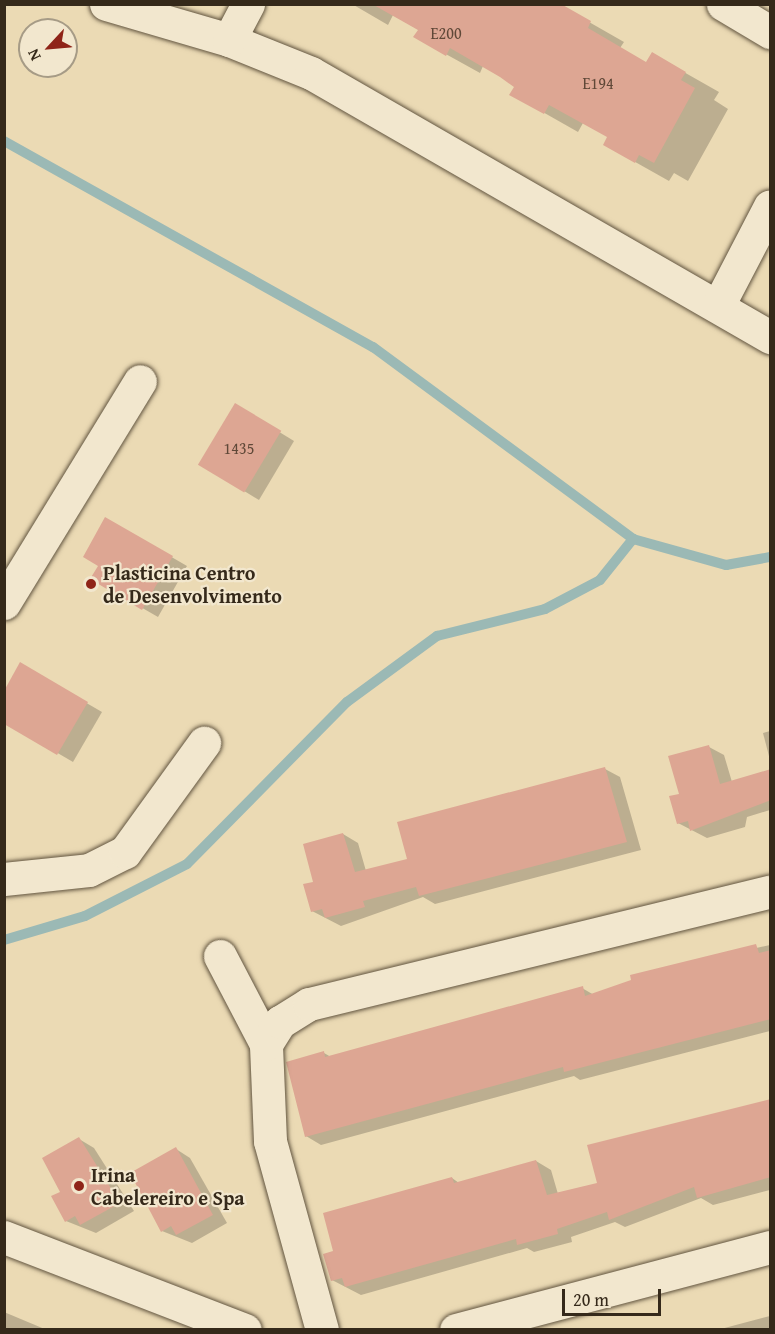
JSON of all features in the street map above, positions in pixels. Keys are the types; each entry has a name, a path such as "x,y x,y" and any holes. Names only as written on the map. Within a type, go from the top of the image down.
{"street":[{"path":"106,4 229,40 311,73 719,304 771,337"},
{"path":"229,40 248,4"},
{"path":"723,4 771,32"},
{"path":"719,304 771,206"},
{"path":"4,603 140,381"},
{"path":"4,879 89,870 125,852 204,743"},
{"path":"266,1044 280,1022 309,1004 771,892"},
{"path":"220,956 266,1044 270,1141 322,1329"},
{"path":"4,1237 245,1329"},
{"path":"456,1329 771,1247"}],"building":[{"path":"372,4 561,4 591,21 588,28 646,62 652,52 686,72 681,80 695,88 654,163 639,155 635,163 603,145 607,137 549,105 544,114 509,95 514,87 500,77 450,48 446,56 413,37 418,30"},
{"path":"235,403 281,431 244,493 198,465"},
{"path":"105,517 173,556 142,610 90,579 98,566 83,557"},
{"path":"20,662 88,702 57,755 4,724 4,691"},
{"path":"709,745 720,784 771,769 771,800 690,831 688,821 677,824 669,796 679,794 668,756"},
{"path":"605,767 627,842 419,896 416,887 363,901 365,907 325,918 322,909 311,912 303,884 313,882 303,844 343,833 355,872 407,859 397,822"},
{"path":"756,944 759,953 771,950 771,1019 564,1072 563,1067 305,1137 286,1062 324,1051 325,1057 583,986 585,996 631,980 630,975"},
{"path":"771,1099 771,1177 697,1198 694,1187 609,1220 607,1212 557,1229 558,1234 517,1245 516,1239 345,1287 342,1278 331,1281 323,1254 333,1251 323,1213 452,1177 454,1183 536,1160 547,1195 597,1183 587,1145"},
{"path":"79,1137 120,1203 80,1225 75,1216 65,1222 51,1196 60,1192 42,1158"},
{"path":"176,1147 213,1215 176,1235 171,1226 161,1232 130,1173"}],"waterway":[{"path":"4,141 373,347 633,539 726,565 770,557"},
{"path":"4,940 85,916 187,864 347,702 437,636 545,609 600,580 633,539"}],"place":[{"name":"Plasticina Centro de Desenvolvimento","path":"91,584"},
{"name":"Irina Cabelereiro e Spa","path":"79,1186"}]}
